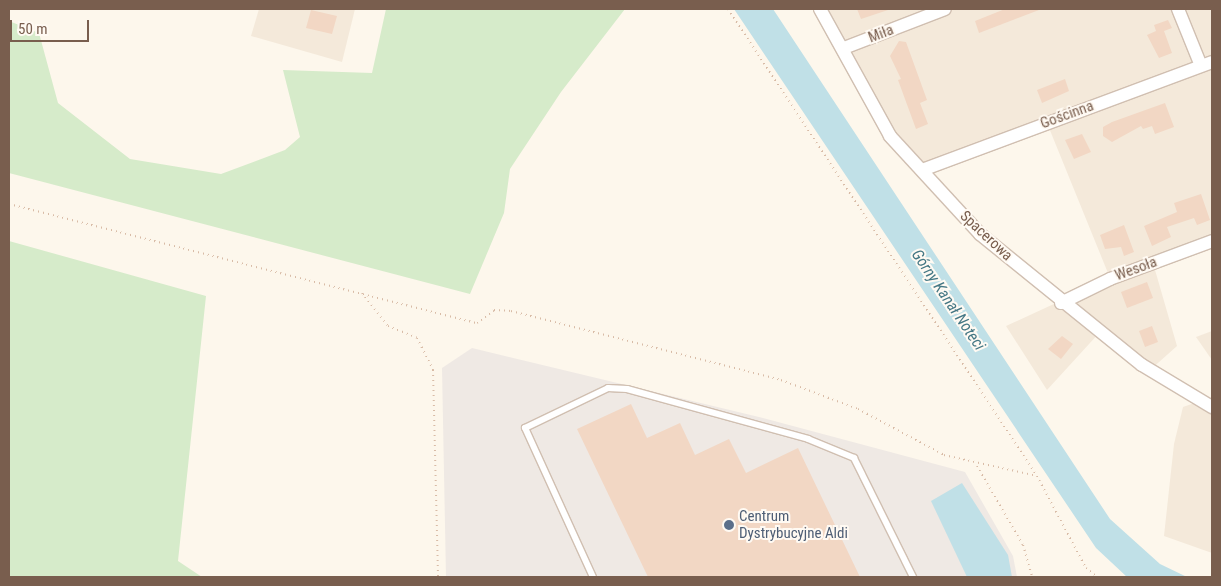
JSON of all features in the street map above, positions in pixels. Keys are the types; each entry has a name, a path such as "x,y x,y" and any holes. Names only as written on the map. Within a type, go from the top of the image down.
{"street":[{"name":"Spacerowa","path":"820,9 844,48 890,136 980,234 1061,303 1142,365 1211,403"},
{"name":"Miła","path":"844,48 945,9"},
{"path":"1178,9 1207,64"},
{"name":"Gościnna","path":"922,170 1207,64"},
{"name":"Wesoła","path":"1061,303 1110,279 1212,241"}],"lane":[{"path":"593,577 525,428 608,388 627,389 808,439 854,458 913,577"}],"path":[{"path":"728,9 1037,476 1086,568 1097,577"},
{"path":"9,204 477,323 494,310 511,311 781,380 858,409 944,455 976,465 1008,467 1037,476"},
{"path":"362,293 388,326 417,338 433,370 438,577"},
{"path":"976,465 1023,545 1032,577"}],"shaded area":[{"path":"259,9 355,9 342,62 251,36"},
{"path":"820,9 1212,9 1212,242 1153,263 1177,346 1149,371 1100,332 1047,390 1006,326 1110,278 1047,123 922,170 890,136"},
{"path":"1212,331 1212,360 1196,337"},
{"path":"472,348 759,417 965,472 1013,556 1017,577 446,577 442,368"},
{"path":"1212,397 1212,553 1164,536 1174,444 1183,407"}],"green space":[{"path":"386,9 625,9 561,92 510,169 504,213 470,294 9,173 9,21 39,33 58,103 130,159 221,174 285,150 300,137 283,70 372,73"},
{"path":"9,241 206,296 178,561 202,577 9,577"}],"water":[{"name":"Górny Kanał Noteci","path":"734,9 773,9 1110,519 1160,564 1187,577 1127,577 1096,548"},
{"path":"962,483 1008,555 1012,577 967,577 931,501"}],"building":[{"path":"857,9 888,9 888,10 861,19"},
{"path":"1005,9 1039,10 979,33 975,21"},
{"path":"311,10 337,16 332,34 306,28"},
{"path":"1168,20 1172,28 1164,31 1172,53 1159,58 1147,35 1156,31 1154,25"},
{"path":"899,41 906,42 927,100 920,103 928,124 916,129 898,80 901,79 890,56"},
{"path":"1065,79 1069,91 1042,103 1037,90"},
{"path":"1165,103 1174,127 1155,134 1152,126 1143,129 1141,126 1112,142 1103,136 1103,127 1112,122"},
{"path":"1082,134 1091,152 1074,159 1065,140"},
{"path":"1201,194 1210,220 1197,225 1194,218 1167,227 1171,237 1152,246 1144,226 1177,212 1174,203"},
{"path":"1124,225 1134,252 1124,256 1121,247 1105,249 1100,235"},
{"path":"1147,282 1153,298 1127,308 1121,292"},
{"path":"1152,326 1158,342 1145,347 1139,331"},
{"path":"1062,336 1073,344 1061,359 1048,349"},
{"name":"Centrum Dystrybucyjne Aldi","path":"631,404 647,438 680,423 695,455 729,439 746,473 798,448 860,577 648,577 577,429"}],"place":[{"name":"Centrum Dystrybucyjne Aldi","path":"729,525"}]}
